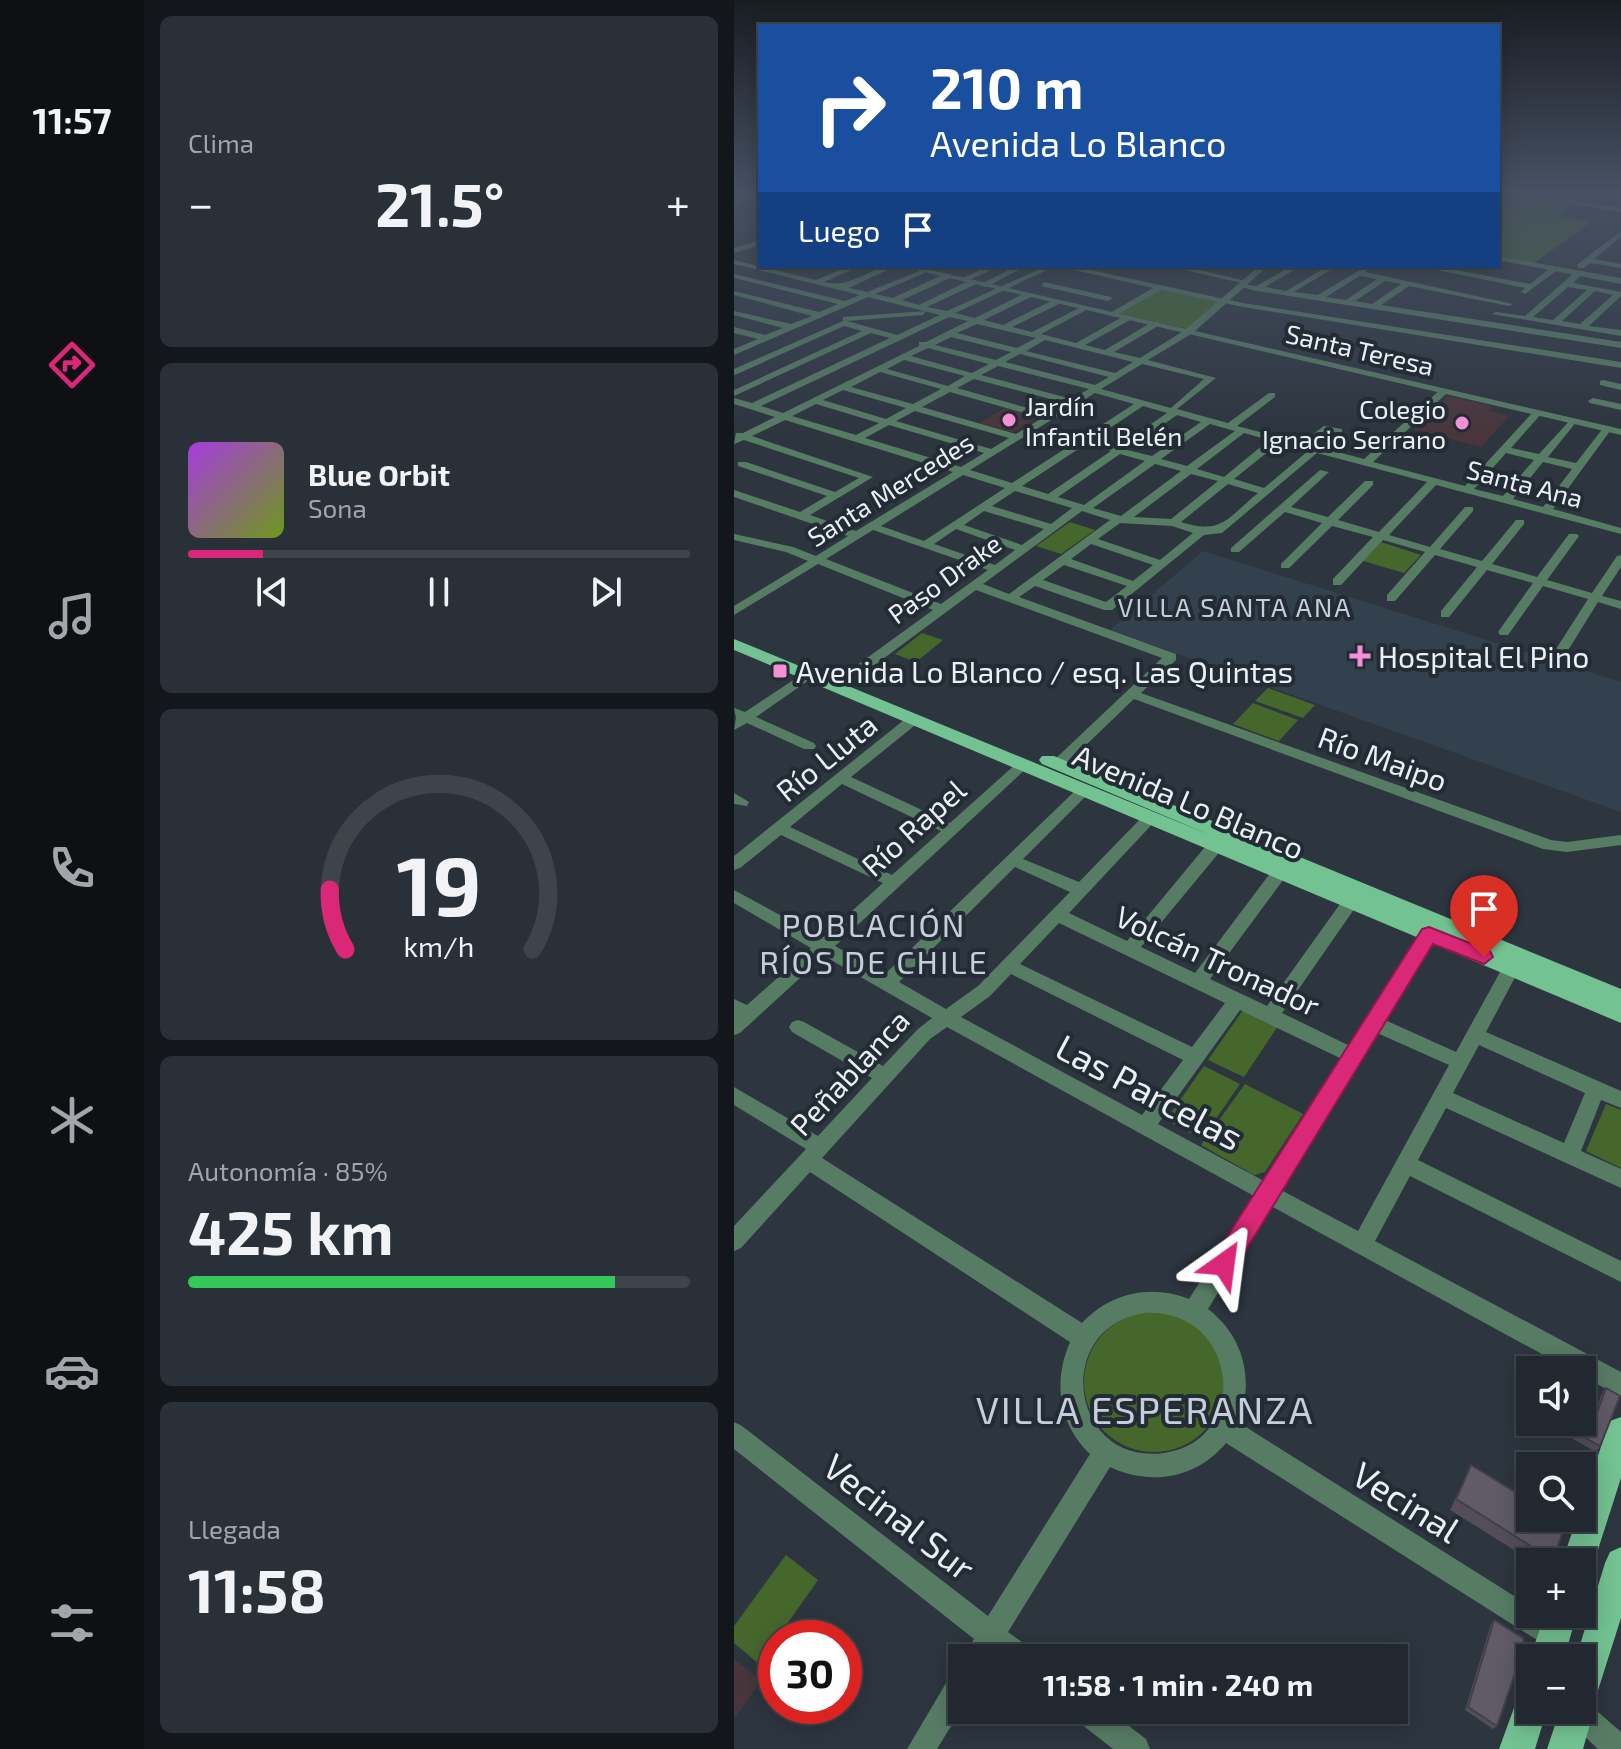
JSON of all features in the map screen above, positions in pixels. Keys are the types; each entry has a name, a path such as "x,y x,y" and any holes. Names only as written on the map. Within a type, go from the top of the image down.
{"main road":[{"name":"Avenida Lo Blanco","path":"734,630 914,719 1621,1014"},
{"name":"Avenida Lo Blanco","path":"734,644 807,675 842,682 1058,764 1621,998"},
{"path":"1583,1548 1621,1432"},
{"path":"1596,1650 1619,1579"},
{"path":"1517,1749 1525,1724"},
{"path":"1565,1749 1573,1724"}],"street":[{"path":"777,271 932,312"},
{"path":"835,271 841,272"},
{"path":"817,282 844,271"},
{"path":"841,288 881,271"},
{"path":"734,352 922,271"},
{"name":"Santa Teresa","path":"922,271 1621,432"},
{"path":"973,282 984,271"},
{"path":"920,307 973,282 1009,271"},
{"path":"752,407 1042,271"},
{"path":"737,437 1074,271"},
{"path":"1088,271 1224,301 1288,308 1312,316 1342,316 1373,307 1408,283"},
{"path":"1099,274 1106,271"},
{"path":"1120,279 1136,271"},
{"path":"1193,271 1257,289 1287,293 1394,333 1427,334 1617,364"},
{"path":"1218,276 1224,271"},
{"name":"Santa Mercedes","path":"734,611 1188,332 1259,271"},
{"path":"1257,289 1289,271"},
{"path":"1287,293 1325,271"},
{"path":"1304,323 1319,303 1362,271"},
{"path":"1394,271 1520,296"},
{"path":"1446,271 1531,287"},
{"path":"1497,271 1541,279"},
{"path":"1547,271 1620,288"},
{"path":"1484,324 1552,271"},
{"path":"1526,319 1579,271"},
{"path":"1589,271 1620,288"},
{"path":"1358,273 1509,304"},
{"path":"856,439 1019,351 1056,323 1160,274"},
{"path":"737,294 790,275"},
{"path":"734,276 846,304"},
{"path":"894,301 947,276"},
{"path":"1059,277 1091,284"},
{"path":"1113,315 1182,278"},
{"path":"1342,316 1384,278"},
{"path":"1188,293 1206,283"},
{"path":"1044,284 1115,295"},
{"path":"1567,284 1593,289 1620,288"},
{"path":"1422,295 1432,288"},
{"path":"1582,327 1620,288"},
{"path":"1555,323 1593,289"},
{"path":"1446,300 1457,293"},
{"path":"737,294 843,321"},
{"path":"1471,306 1482,298"},
{"path":"734,311 759,300"},
{"path":"1248,314 1265,300"},
{"path":"1004,328 1056,302"},
{"path":"1399,311 1412,302"},
{"path":"1373,307 1621,345"},
{"path":"1276,318 1288,308"},
{"path":"1426,315 1436,308"},
{"path":"734,311 791,327"},
{"path":"734,372 843,321 932,312 1211,378 1175,410 1049,498"},
{"path":"1454,319 1463,313"},
{"path":"1496,314 1616,332 1621,322"},
{"path":"1076,346 1127,318"},
{"name":"Santa Ana","path":"843,321 1621,531"},
{"path":"1394,333 1405,321"},
{"path":"1056,323 1071,326"},
{"path":"1106,353 1155,324"},
{"path":"734,330 765,338"},
{"path":"734,393 870,330"},
{"path":"1085,330 1099,333"},
{"path":"950,334 1117,376"},
{"path":"746,347 861,378"},
{"path":"903,357 1073,402"},
{"path":"878,369 1050,417"},
{"path":"877,397 912,379"},
{"path":"1603,383 1621,387"},
{"path":"842,387 1017,437"},
{"path":"1366,463 1444,391"},
{"path":"1229,427 1272,395"},
{"path":"734,401 1120,519 1173,523 1214,533 1264,491 1327,428 1339,431"},
{"path":"815,401 991,452"},
{"path":"1593,401 1621,407"},
{"path":"925,545 1142,403"},
{"path":"1467,490 1537,413"},
{"name":"Paso Drake","path":"842,682 1052,528 1208,421"},
{"path":"1506,500 1572,421"},
{"path":"1546,511 1607,429"},
{"path":"1011,598 1242,430"},
{"path":"737,437 868,477 801,516"},
{"path":"1173,523 1277,439"},
{"path":"1085,441 1264,491"},
{"path":"765,453 776,447"},
{"path":"1503,449 1578,467"},
{"path":"738,467 754,459"},
{"path":"738,467 836,496"},
{"path":"1235,550 1324,472"},
{"path":"1337,582 1434,481"},
{"path":"1285,566 1369,483"},
{"path":"734,493 857,535"},
{"path":"983,507 1052,528"},
{"path":"1283,508 1621,605"},
{"path":"1391,598 1469,509"},
{"path":"1445,614 1520,522"},
{"path":"954,525 1024,549"},
{"path":"871,526 996,569"},
{"path":"1033,581 1108,607 1201,532"},
{"path":"1504,632 1573,536"},
{"path":"734,537 769,543 942,609"},
{"path":"1089,540 1161,564"},
{"path":"1562,649 1621,558"},
{"path":"1062,560 1135,585"},
{"path":"974,585 1171,657 1058,764"},
{"path":"738,718 807,675"},
{"name":"Río Maipo","path":"1132,694 1549,845 1567,847 1621,840"},
{"path":"738,718 809,746"},
{"name":"Río Lluta","path":"734,864 914,719"},
{"name":"Río Rapel","path":"734,1028 741,1010 824,947 1023,765"},
{"path":"841,778 951,830"},
{"path":"888,982 1084,790"},
{"name":"Peñablanca","path":"734,1241 924,1034 977,997 1150,818"},
{"path":"780,828 894,882"},
{"path":"1130,949 1216,845"},
{"path":"1012,860 1081,890"},
{"path":"1198,982 1280,872"},
{"name":"Las Parcelas","path":"734,896 1145,1127 1621,1385"},
{"path":"1270,1016 1351,901"},
{"name":"Volcán Tronador","path":"1058,915 1354,1056"},
{"path":"1194,1312 1429,934"},
{"path":"1009,966 1195,1057"},
{"path":"1362,1245 1511,968"},
{"path":"1145,1127 1237,1000"},
{"path":"1374,1023 1460,1062"},
{"path":"798,1027 885,1076"},
{"path":"1475,1035 1621,1100"},
{"path":"1569,1155 1596,1089"},
{"path":"734,1095 1085,1338"},
{"path":"1442,1097 1621,1179"},
{"path":"1406,1164 1621,1272"},
{"path":"1142,1302 1169,1302 1194,1312 1214,1328 1232,1362 1234,1388 1222,1426 1205,1447 1169,1465 1142,1467 1105,1452 1087,1434 1072,1398 1072,1373 1085,1338 1104,1317 1142,1302"},
{"name":"Vecinal","path":"1222,1426 1554,1636"},
{"name":"Vecinal Sur","path":"734,1434 1002,1644"},
{"path":"986,1644 1105,1452"},
{"path":"921,1749 948,1706"},
{"path":"1104,1724 1136,1749"},
{"path":"1592,1724 1618,1749"}],"shaded area":[{"name":"Colegio Ignacio Serrano","path":"1448,396 1492,406 1488,411 1509,416 1481,447 1413,429"},
{"name":"Jardín Infantil Belén","path":"1005,408 1038,417 1013,432 979,423"},
{"name":"Hospital El Pino","path":"1203,551 1621,682 1621,812 1110,630"},
{"path":"734,1659 758,1679 758,1685 734,1719"}],"green space":[{"path":"1162,288 1222,302 1187,329 1117,313"},
{"path":"1070,522 1095,530 1061,554 1036,546"},
{"path":"1381,542 1421,555 1404,573 1363,561"},
{"path":"922,633 943,640 916,662 895,654"},
{"path":"1268,688 1315,705 1303,718 1255,701"},
{"path":"1253,703 1298,720 1279,741 1233,724"},
{"path":"1243,1010 1278,1026 1244,1077 1208,1060"},
{"path":"1204,1066 1240,1084 1202,1139 1166,1120"},
{"path":"1245,1084 1303,1114 1265,1172 1254,1175 1201,1145"},
{"path":"1606,1104 1621,1110 1621,1168 1586,1151"},
{"name":"VILLA ESPERANZA","path":"1154,1312 1181,1317 1204,1332 1219,1355 1224,1382 1219,1409 1204,1432 1181,1447 1154,1452 1127,1447 1104,1432 1089,1409 1084,1382 1089,1355 1104,1332 1127,1317"},
{"path":"786,1555 818,1580 790,1620 758,1620 758,1663 734,1643 734,1626"}],"building":[{"path":"1606,1388 1620,1396 1600,1446 1582,1436 1596,1436 1596,1415"},
{"path":"1471,1465 1516,1492 1516,1532 1563,1532 1557,1548 1534,1548 1456,1499"},
{"path":"1494,1620 1523,1638 1525,1644 1516,1644 1516,1671 1497,1726 1468,1707"}],"place":[{"name":"Jardín Infantil Belén","path":"1009,420"},
{"name":"Colegio Ignacio Serrano","path":"1462,423"},
{"name":"Hospital El Pino","path":"1360,656"},
{"name":"Avenida Lo Blanco / esq. Las Quintas","path":"780,671"}],"district":[{"name":"VILLA SANTA ANA","path":"1235,606"},
{"name":"POBLACIÓN RÍOS DE CHILE","path":"874,942"},
{"name":"VILLA ESPERANZA","path":"1145,1409"}],"route":[{"path":"1224,1264 1429,934 1484,957"}]}
